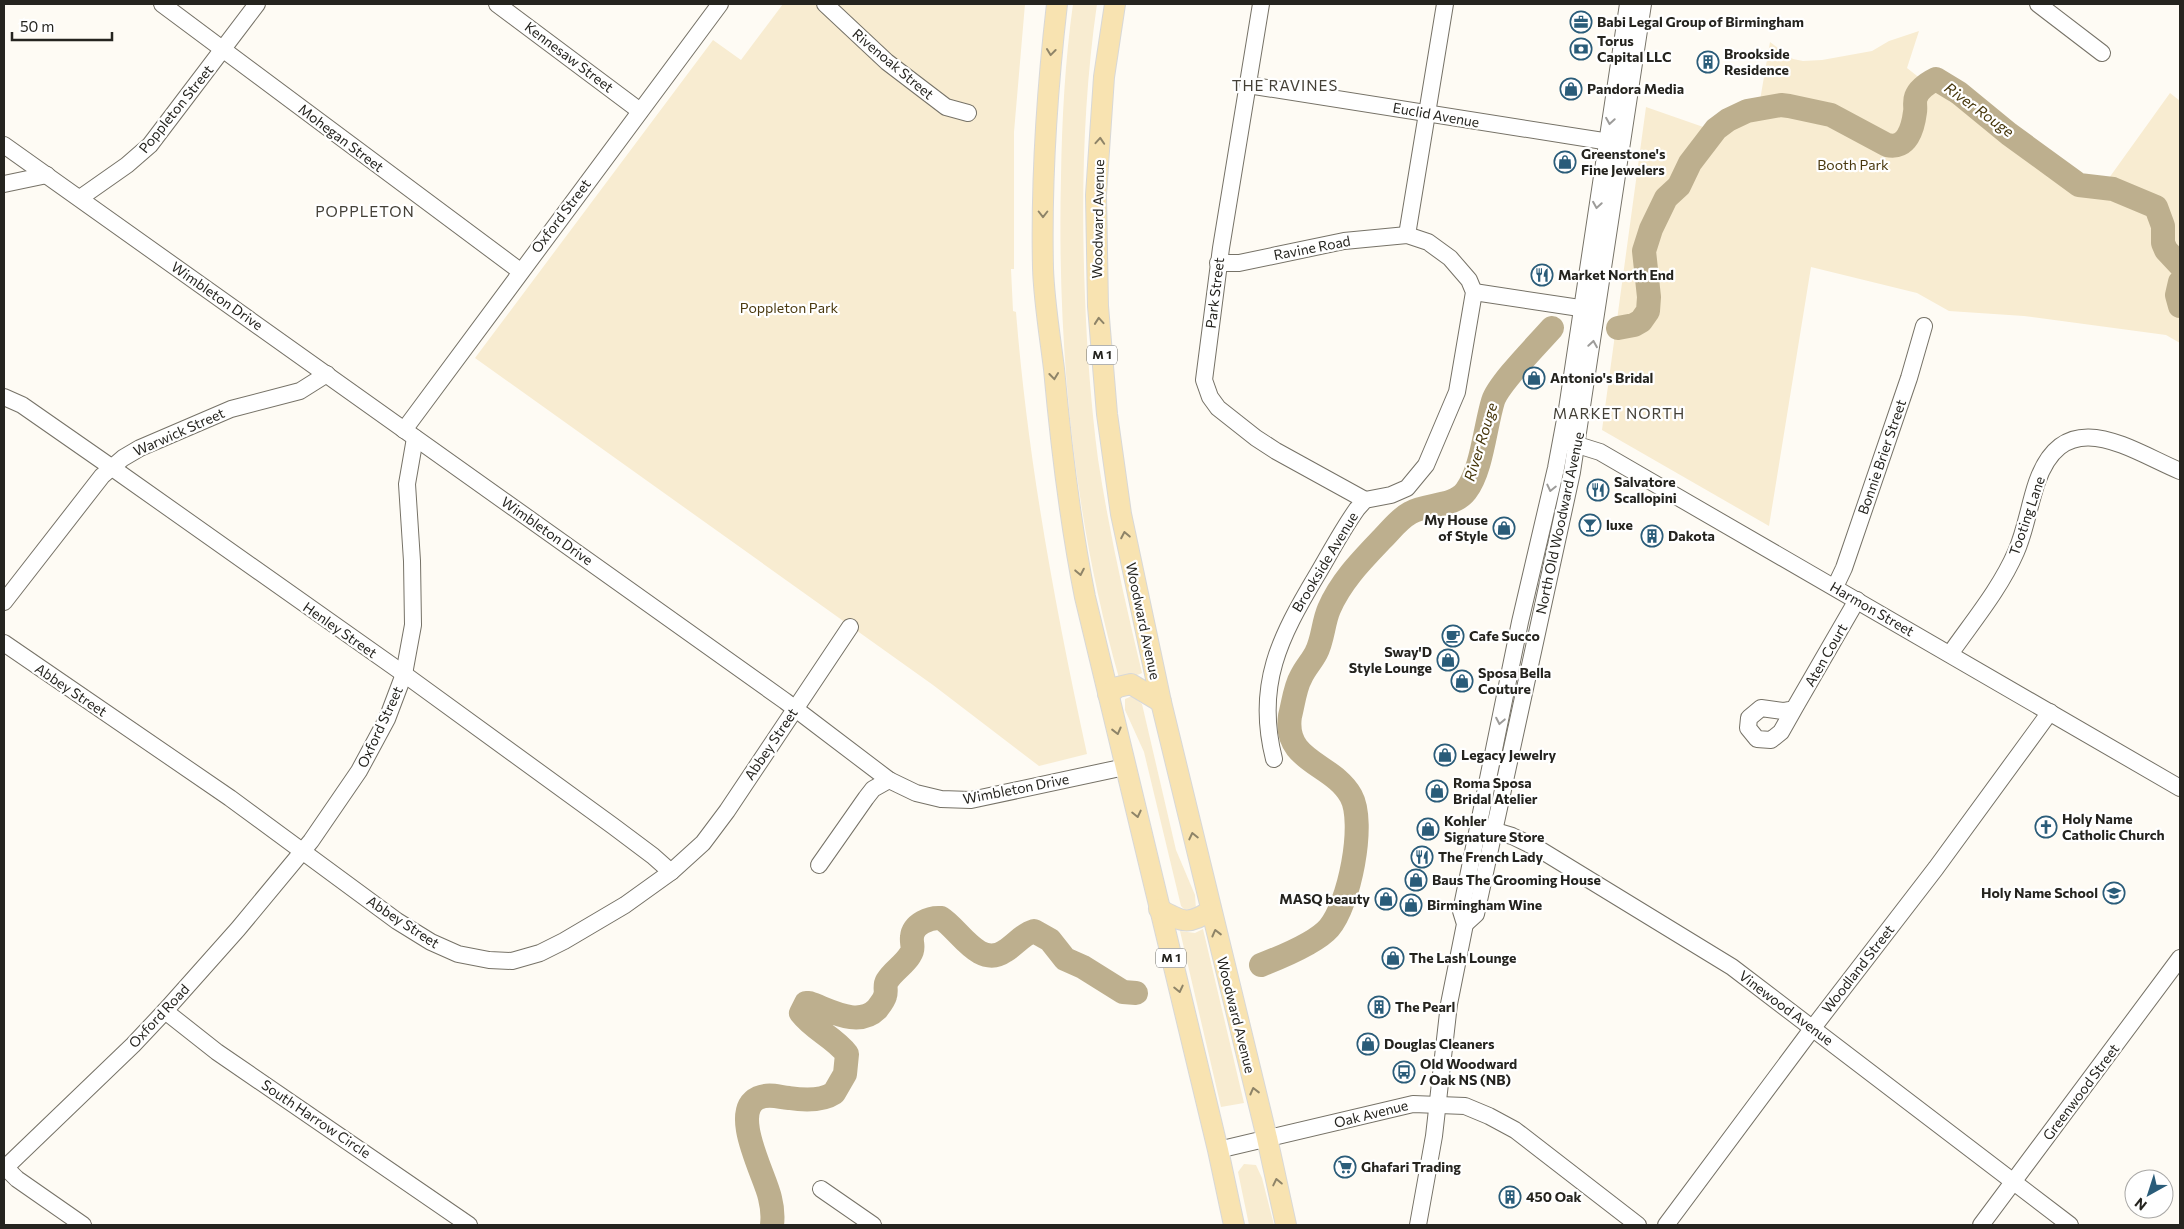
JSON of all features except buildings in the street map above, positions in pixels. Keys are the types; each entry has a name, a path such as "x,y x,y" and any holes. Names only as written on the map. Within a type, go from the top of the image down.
{"main road":[{"name":"M 1","path":"1057,4 1048,82 1043,269 1064,475 1072,529 1108,694 1218,1150 1234,1225"},
{"name":"Woodward Avenue","path":"1115,4 1104,77 1096,195 1098,306 1107,414 1121,514 1161,702 1267,1138 1286,1225"},
{"path":"1108,694 1118,687 1131,684 1161,702"},
{"path":"1159,909 1175,918 1188,921 1202,916 1211,910"}],"street":[{"name":"Mohegan Street","path":"162,4 520,271"},
{"name":"Poppleton Street","path":"80,198 127,165 150,145 257,4"},
{"name":"Kennesaw Street","path":"497,4 640,111"},
{"name":"Oxford Street","path":"302,851 359,771 386,719 404,674 412,625 412,561 407,484 410,434 520,271 720,4"},
{"name":"Rivenoak Street","path":"825,4 887,62 946,107 968,114"},
{"name":"Park Street","path":"1261,4 1218,263 1204,380 1210,398 1227,416 1276,451 1365,500"},
{"path":"1445,4 1407,234 1428,242 1450,258 1469,280 1474,292 1590,309"},
{"name":"North Old Woodward Avenue","path":"1486,828 1538,627 1577,444 1607,142 1628,4"},
{"name":"North Old Woodward Avenue","path":"1418,1225 1438,1104 1448,1013 1465,924 1476,914 1486,828 1520,622 1590,309 1623,144 1643,4"},
{"path":"2038,4 2102,53"},
{"name":"Euclid Avenue","path":"1248,85 1623,144"},
{"name":"Wimbleton Drive","path":"4,144 795,709 889,780 928,797 962,801 1125,767"},
{"path":"4,184 46,175"},
{"name":"Ravine Road","path":"1218,263 1239,263 1344,241 1407,234"},
{"name":"Brookside Avenue","path":"1274,759 1267,728 1267,703 1271,675 1290,620 1347,523 1365,500 1391,495 1407,488 1426,465 1457,392 1474,292"},
{"name":"Bonnie Brier Street","path":"1835,588 1844,568 1909,378 1924,326"},
{"name":"Warwick Street","path":"4,602 111,467 140,448 200,421 249,404 300,390 327,374"},
{"name":"Henley Street","path":"4,397 22,405 404,674 613,826 671,872"},
{"name":"Tooting Lane","path":"1950,654 2008,568 2021,540 2039,477 2054,452 2076,439 2109,440 2140,451 2180,471"},
{"name":"Harmon Street","path":"1561,440 1600,452 2180,788"},
{"name":"Aten Court","path":"1794,709 1857,600"},
{"name":"North Old Woodward Avenue","path":"1520,622 1538,627"},
{"name":"Abbey Street","path":"4,643 230,798 397,920 431,942 458,954 489,960 512,961 540,953 625,905 671,872 693,853 711,832 850,627"},
{"name":"Woodland Street","path":"1666,1225 1812,1029 1936,868 2050,712"},
{"path":"819,865 873,789 889,780"},
{"name":"Vinewood Avenue","path":"1486,828 1517,838 1539,849 1732,967 2070,1225"},
{"name":"Oxford Road","path":"5,1169 166,1011 238,929 302,851"},
{"name":"Greenwood Street","path":"1981,1225 2180,958"},
{"name":"South Harrow Circle","path":"166,1011 217,1052 469,1225"},
{"name":"Oak Avenue","path":"1218,1150 1413,1104 1438,1104 1472,1108 1506,1125 1638,1225"},
{"path":"5,1169 83,1225"},
{"path":"822,1189 874,1225"}],"green space":[{"name":"Poppleton Park","path":"783,4 1025,4 1014,132 1014,269 1011,269 1013,311 1016,312 1028,424 1044,534 1087,754 1039,766 933,685 475,358 713,40 741,60"},
{"path":"1073,4 1097,4 1086,113 1083,187 1088,358 1102,486 1142,673 1119,678 1103,617 1079,493 1065,367 1060,240 1061,177 1064,90"},
{"name":"Booth Park","path":"1919,31 1907,68 1950,102 1975,97 2034,163 2104,185 2170,93 2180,101 2180,343 2166,335 2024,316 1949,311 1917,293 1811,267 1769,526 1602,430 1646,107 1709,129 1718,119 1759,106 1770,42 1793,59 1803,61 1822,60 1872,51 1889,41"},
{"path":"1132,696 1142,704 1176,850 1195,895 1196,909 1188,913 1181,906 1144,752 1125,710 1125,699"},
{"path":"1203,929 1244,1103 1221,1107 1180,931 1195,933"},
{"path":"1244,1164 1256,1165 1262,1178 1274,1225 1249,1225 1238,1172"}],"waterway":[{"name":"River Rouge","path":"1618,328 1634,325 1641,321 1648,311 1649,297 1644,251 1651,229 1666,198 1679,186 1690,163 1716,129 1728,120 1747,111 1781,105 1831,115 1887,145 1894,146 1904,141 1911,131 1917,94 1936,79 1959,93 2009,134 2079,185 2113,189 2156,207 2163,226 2163,243 2166,250 2180,265"},
{"name":"River Rouge","path":"2180,282 2177,295 2180,306"},
{"name":"River Rouge","path":"1261,965 1307,944 1329,928 1343,901 1353,864 1357,825 1351,796 1333,776 1301,753 1294,743 1290,731 1290,716 1297,686 1318,648 1329,609 1353,571 1402,518 1417,510 1447,503 1461,496 1466,491 1476,472 1490,411 1496,394 1510,375 1552,328"},
{"name":"River Rouge","path":"772,1225 770,1198 748,1130 747,1117 750,1105 758,1098 766,1096 812,1099 829,1096 834,1093 845,1074 847,1054 801,1013 806,1003 844,1016 853,1017 861,1017 877,1009 886,994 887,981 911,953 915,928 923,922 941,918 970,945 987,955 996,955 1005,951 1034,931 1050,940 1065,959 1083,967 1123,992 1136,993"}],"place":[{"name":"Babi Legal Group of Birmingham","path":"1581,22"},
{"name":"Torus Capital LLC","path":"1581,49"},
{"name":"Brookside Residence","path":"1708,62"},
{"name":"Pandora Media","path":"1571,89"},
{"name":"Greenstone's Fine Jewelers","path":"1565,162"},
{"name":"Market North End","path":"1542,275"},
{"name":"Antonio's Bridal","path":"1534,378"},
{"name":"Salvatore Scallopini","path":"1598,490"},
{"name":"luxe","path":"1590,525"},
{"name":"My House of Style","path":"1504,528"},
{"name":"Dakota","path":"1652,536"},
{"name":"Cafe Succo","path":"1453,636"},
{"name":"Sway'D Style Lounge","path":"1448,660"},
{"name":"Sposa Bella Couture","path":"1462,681"},
{"name":"Legacy Jewelry","path":"1445,755"},
{"name":"Roma Sposa Bridal Atelier","path":"1437,791"},
{"name":"Holy Name Catholic Church","path":"2046,827"},
{"name":"Kohler Signature Store","path":"1428,829"},
{"name":"The French Lady","path":"1422,857"},
{"name":"Baus The Grooming House","path":"1416,880"},
{"name":"Holy Name School","path":"2114,893"},
{"name":"MASQ beauty","path":"1386,899"},
{"name":"Birmingham Wine","path":"1411,905"},
{"name":"The Lash Lounge","path":"1393,958"},
{"name":"The Pearl","path":"1379,1007"},
{"name":"Douglas Cleaners","path":"1368,1044"},
{"name":"Old Woodward / Oak NS (NB)","path":"1404,1072"},
{"name":"Ghafari Trading","path":"1345,1167"},
{"name":"450 Oak","path":"1510,1197"}],"district":[{"name":"THE RAVINES","path":"1285,86"},
{"name":"POPPLETON","path":"365,212"},
{"name":"MARKET NORTH","path":"1619,414"}]}
